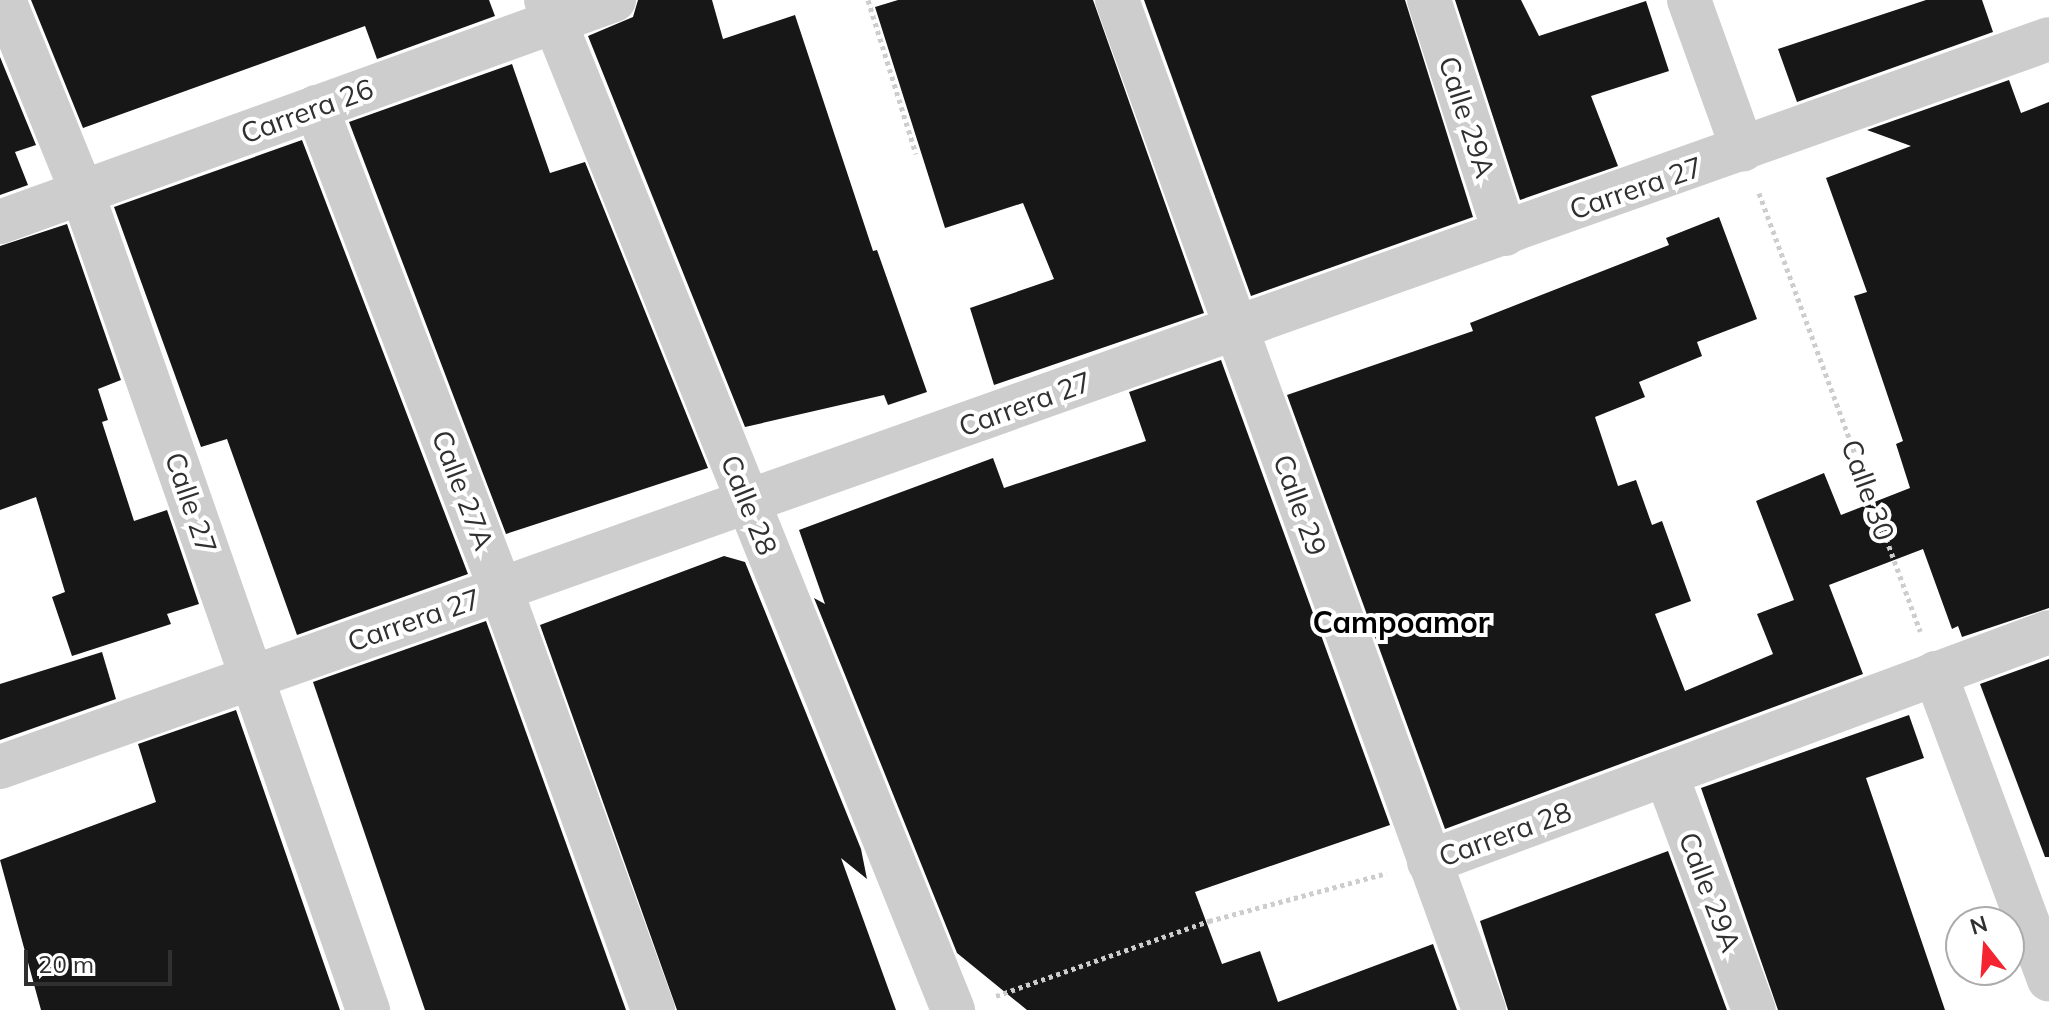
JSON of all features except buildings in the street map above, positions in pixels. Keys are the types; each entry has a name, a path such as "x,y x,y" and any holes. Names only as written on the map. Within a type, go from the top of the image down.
{"street":[{"name":"Calle 27","path":"4,0 82,192 368,1010"},
{"name":"Carrera 26","path":"0,222 316,107 550,11 614,0"},
{"name":"Calle 29","path":"1117,0 1484,1010"},
{"name":"Calle 29A","path":"1429,0 1505,234"},
{"path":"1689,0 1743,150"},
{"name":"Calle 28","path":"550,11 953,1010"},
{"name":"Carrera 27","path":"0,767 251,675 501,590 2049,39"},
{"name":"Calle 27A","path":"316,107 501,590 653,1010"},
{"name":"Carrera 28","path":"1429,862 2049,632"},
{"path":"1935,673 2049,979"},
{"name":"Calle 29A","path":"1666,774 1754,1010"}],"path":[{"path":"868,0 916,154"},
{"name":"Calle 30","path":"1743,150 1935,673"},
{"name":"Carrera 28","path":"953,1010 1209,921 1429,862"}],"district":[{"name":"Campoamor","path":"1401,622"}]}
